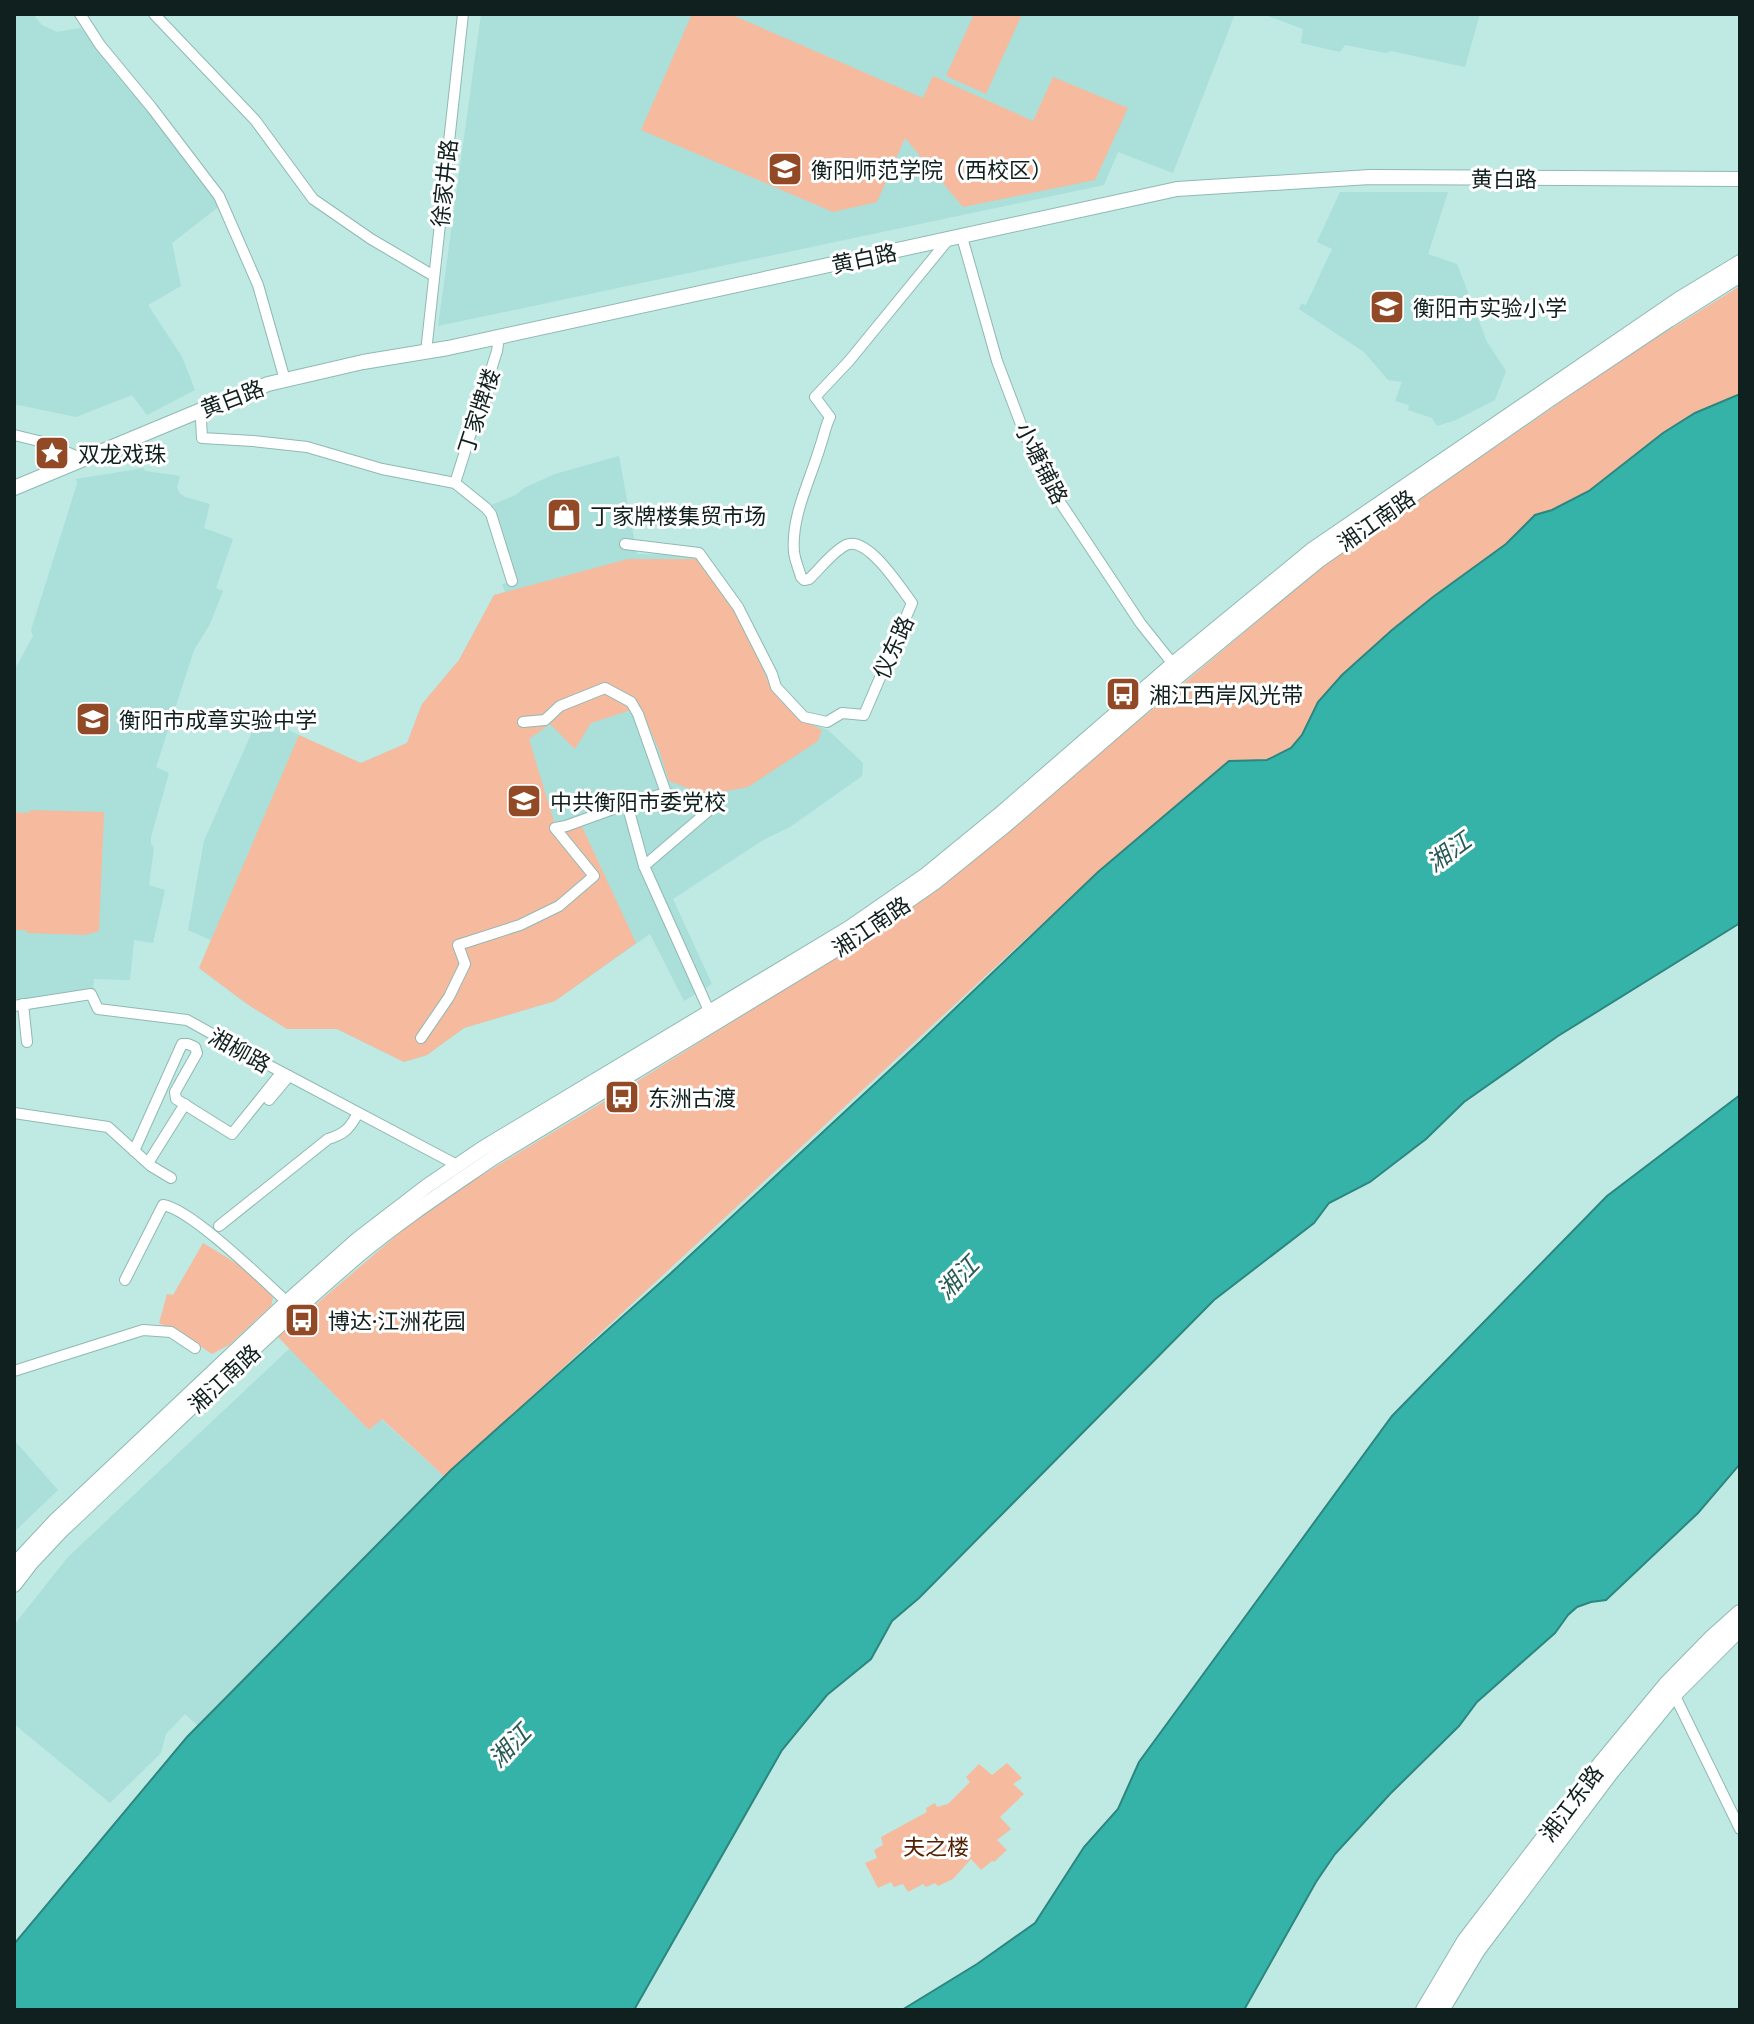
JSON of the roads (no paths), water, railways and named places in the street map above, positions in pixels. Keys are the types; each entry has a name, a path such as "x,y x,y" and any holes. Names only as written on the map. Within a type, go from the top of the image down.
{"main road":[{"name":"黄白路","path":"14,488 268,384 363,362 499,337 1177,189 1370,177 1740,179"},
{"name":"湘江南路","path":"14,1565 56,1520 358,1239 457,1165 849,928 927,874 1313,549 1666,308 1740,262"},
{"name":"湘江南路","path":"14,1585 61,1531 293,1313 363,1252 493,1158 855,938 934,883 1318,561 1549,400 1740,275"},
{"name":"湘江东路","path":"1424,2010 1465,1941 1600,1765 1667,1684 1740,1613"},
{"name":"湘江东路","path":"1441,2010 1477,1950 1609,1774 1674,1694 1740,1628"}],"street":[{"path":"80,14 100,45 219,196 258,285 285,380"},
{"path":"154,14 255,120 313,199 371,239 434,276"},
{"name":"徐家井路","path":"426,352 463,14"},
{"name":"仪东路","path":"625,544 699,553 738,607 776,687 804,717 827,722 842,713 864,715 912,603 871,551 859,544 849,543 809,579 801,577 794,553 797,518 830,417 815,397 955,239"},
{"name":"小塘铺路","path":"955,239 1025,435 1058,499 1141,624 1173,664"},
{"name":"丁家牌楼","path":"455,483 499,337"},
{"path":"199,411 202,438 307,447 382,469 455,483 491,514 512,581"},
{"path":"14,435 43,442 83,459"},
{"path":"523,722 545,720 560,706 605,688 631,702 638,714 666,793"},
{"path":"421,1038 449,997 465,964 458,945 520,925 559,906 594,876 555,828 666,793 713,807 644,866"},
{"path":"627,804 644,866 710,1013"},
{"name":"湘柳路","path":"19,1005 91,994 98,1009 187,1020 457,1165"},
{"path":"19,1005 27,1042"},
{"path":"134,1151 182,1044 197,1050 175,1092 176,1099 232,1134 271,1094 285,1074"},
{"path":"148,1163 185,1104"},
{"path":"14,1113 108,1127 148,1163 171,1178"},
{"path":"219,1226 328,1139 340,1136 350,1128 358,1113"},
{"path":"125,1280 163,1205 173,1206 287,1302"},
{"path":"14,1371 143,1330 171,1332 195,1348"},
{"path":"1674,1694 1740,1829"}],"water":[{"name":"湘江","path":"1740,394 1740,923 1558,1036 1464,1102 1426,1139 1370,1182 1329,1203 1314,1223 1214,1300 919,1598 892,1621 871,1659 827,1695 782,1750 634,2010 14,2010 14,1944 187,1737 451,1470 670,1274 1098,872 1229,761 1267,760 1291,748 1302,735 1318,702 1342,675 1433,597 1506,544 1535,515 1589,491 1663,433 1695,413"},
{"path":"1740,1095 1740,1464 1698,1513 1606,1600 1577,1607 1555,1633 1477,1702 1459,1726 1335,1854 1244,2010 902,2010 977,1964 1035,1923 1084,1847 1118,1809 1139,1762 1392,1416 1607,1196"}],"place":[{"name":"衡阳师范学院（西校区）","path":"785,169"},
{"name":"衡阳市实验小学","path":"1387,307"},
{"name":"双龙戏珠","path":"52,453"},
{"name":"丁家牌楼集贸市场","path":"564,515"},
{"name":"湘江西岸风光带","path":"1123,694"},
{"name":"衡阳市成章实验中学","path":"93,719"},
{"name":"中共衡阳市委党校","path":"524,801"},
{"name":"东洲古渡","path":"622,1097"},
{"name":"博达·江洲花园","path":"302,1320"}],"park label":[{"name":"夫之楼","path":"936,1846"}]}
